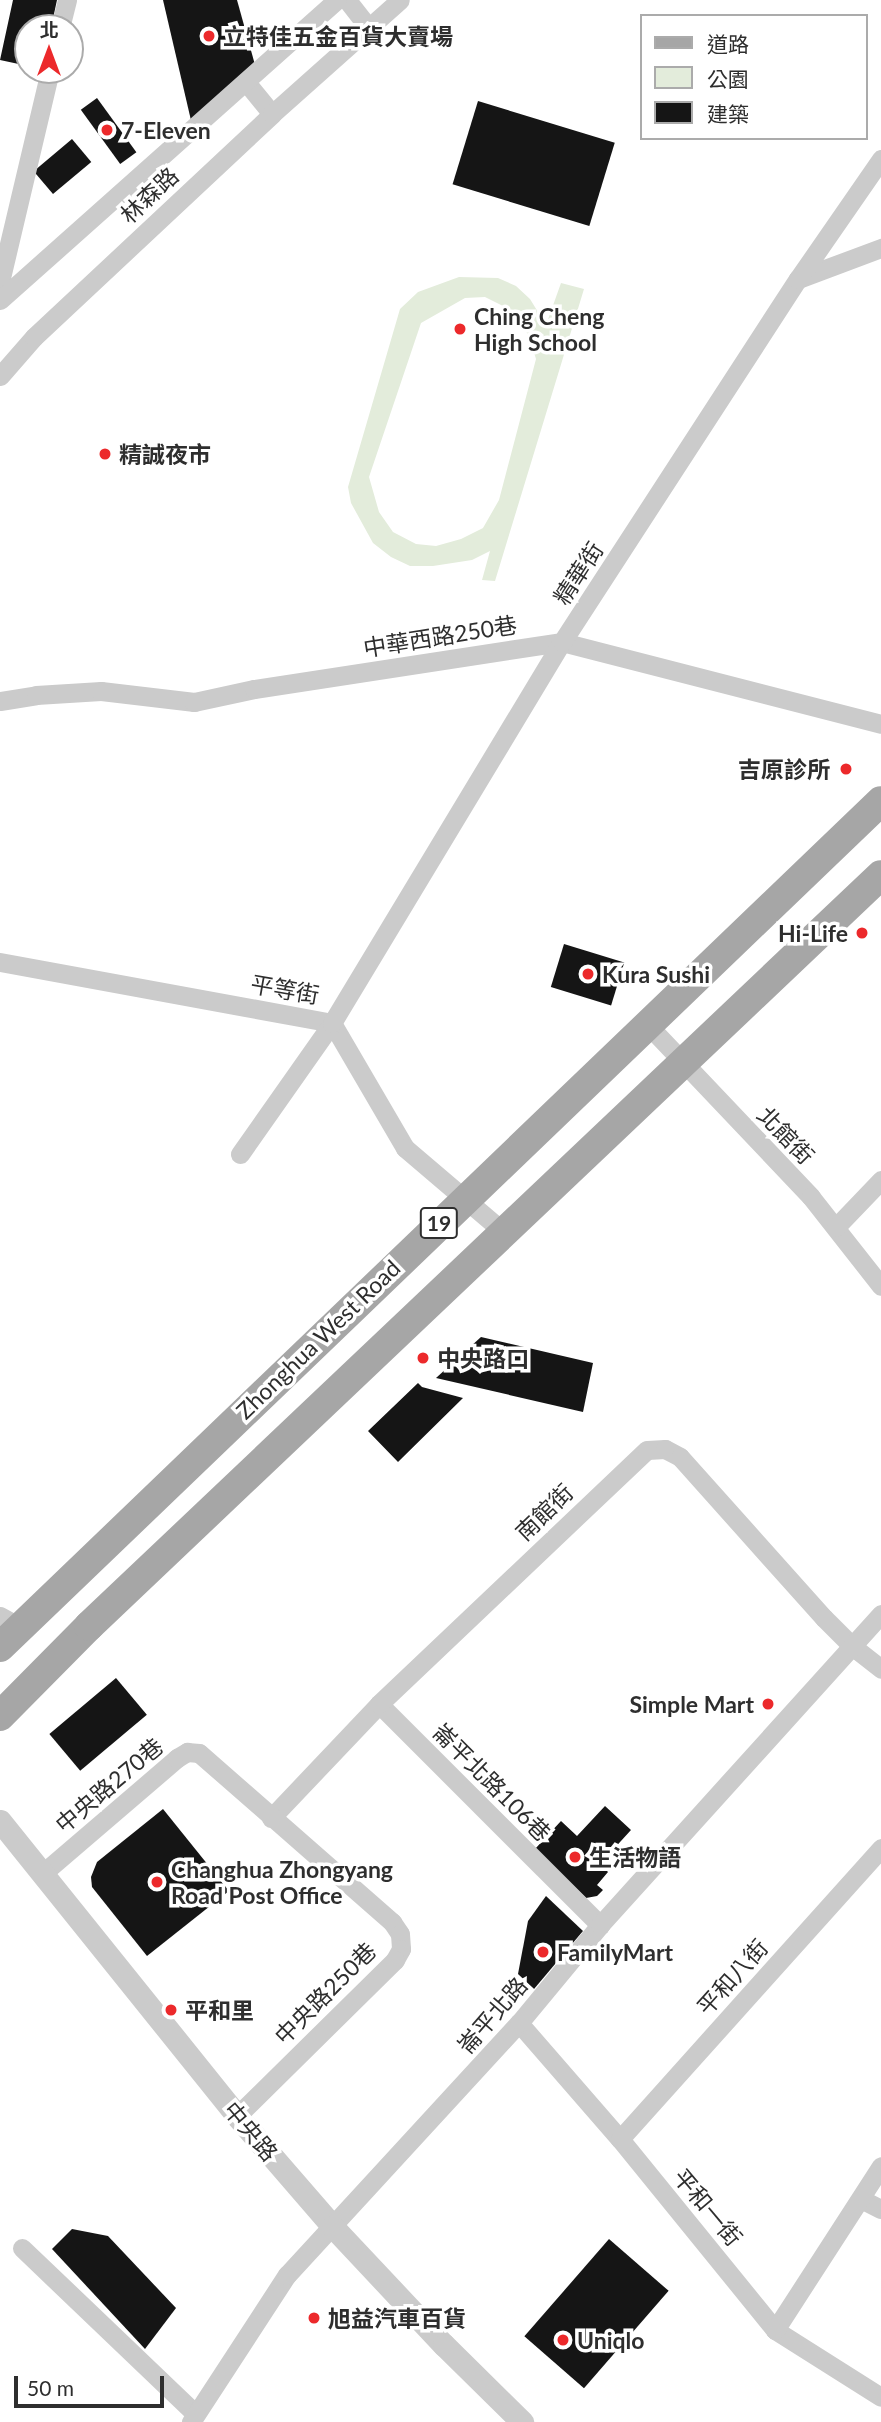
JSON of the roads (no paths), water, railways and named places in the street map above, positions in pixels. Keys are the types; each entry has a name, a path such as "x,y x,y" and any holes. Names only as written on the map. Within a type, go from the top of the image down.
{"main road":[{"name":"Zhonghua West Road","path":"7,1630 881,801"},
{"name":"19","path":"0,1716 89,1626 881,875"}],"street":[{"name":"林森路","path":"0,300 337,0"},
{"path":"347,0 369,27"},
{"name":"林森路","path":"0,376 34,337 272,114 400,0"},
{"path":"246,82 272,114"},
{"path":"0,282 47,84"},
{"name":"精華街","path":"240,1154 332,1023 562,642 798,279 881,159"},
{"path":"798,279 881,248"},
{"name":"中華西路250巷","path":"0,701 36,695 101,691 194,702 254,689 562,642 881,724"},
{"name":"平等街","path":"0,962 332,1023 405,1148 505,1233"},
{"name":"北館街","path":"647,1024 811,1197 881,1286"},
{"path":"836,1227 881,1180"},
{"name":"南館街","path":"271,1818 379,1704 648,1450 665,1449 680,1457 852,1646"},
{"name":"崙平北路","path":"193,2418 287,2275 519,2022 600,1925 881,1614"},
{"path":"852,1646 881,1669"},
{"name":"崙平北路106巷","path":"379,1704 600,1925"},
{"name":"中央路270巷","path":"43,1873 187,1752 199,1753 208,1759 271,1818"},
{"name":"中央路250巷","path":"237,2116 395,1960 401,1948 400,1934 392,1922 271,1818"},
{"name":"中央路","path":"0,1821 237,2116 333,2227 444,2345 522,2422"},
{"name":"平和八街","path":"620,2139 881,1848"},
{"name":"平和一街","path":"519,2022 620,2139 775,2330 881,2397"},
{"path":"775,2330 881,2166"},
{"path":"861,2199 881,2209"},
{"path":"22,2248 193,2418"}],"place":[{"name":"立特佳五金百貨大賣場","path":"209,36"},
{"name":"7-Eleven","path":"107,130"},
{"name":"Ching Cheng High School","path":"460,329"},
{"name":"精誠夜市","path":"105,454"},
{"name":"吉原診所","path":"846,769"},
{"name":"Hi-Life","path":"862,933"},
{"name":"Kura Sushi","path":"588,974"},
{"name":"中央路口","path":"423,1358"},
{"name":"Simple Mart","path":"768,1704"},
{"name":"生活物語","path":"575,1857"},
{"name":"Changhua Zhongyang Road Post Office","path":"157,1882"},
{"name":"FamilyMart","path":"543,1952"},
{"name":"平和里","path":"171,2010"},
{"name":"旭益汽車百貨","path":"314,2318"},
{"name":"Uniqlo","path":"563,2340"}]}
